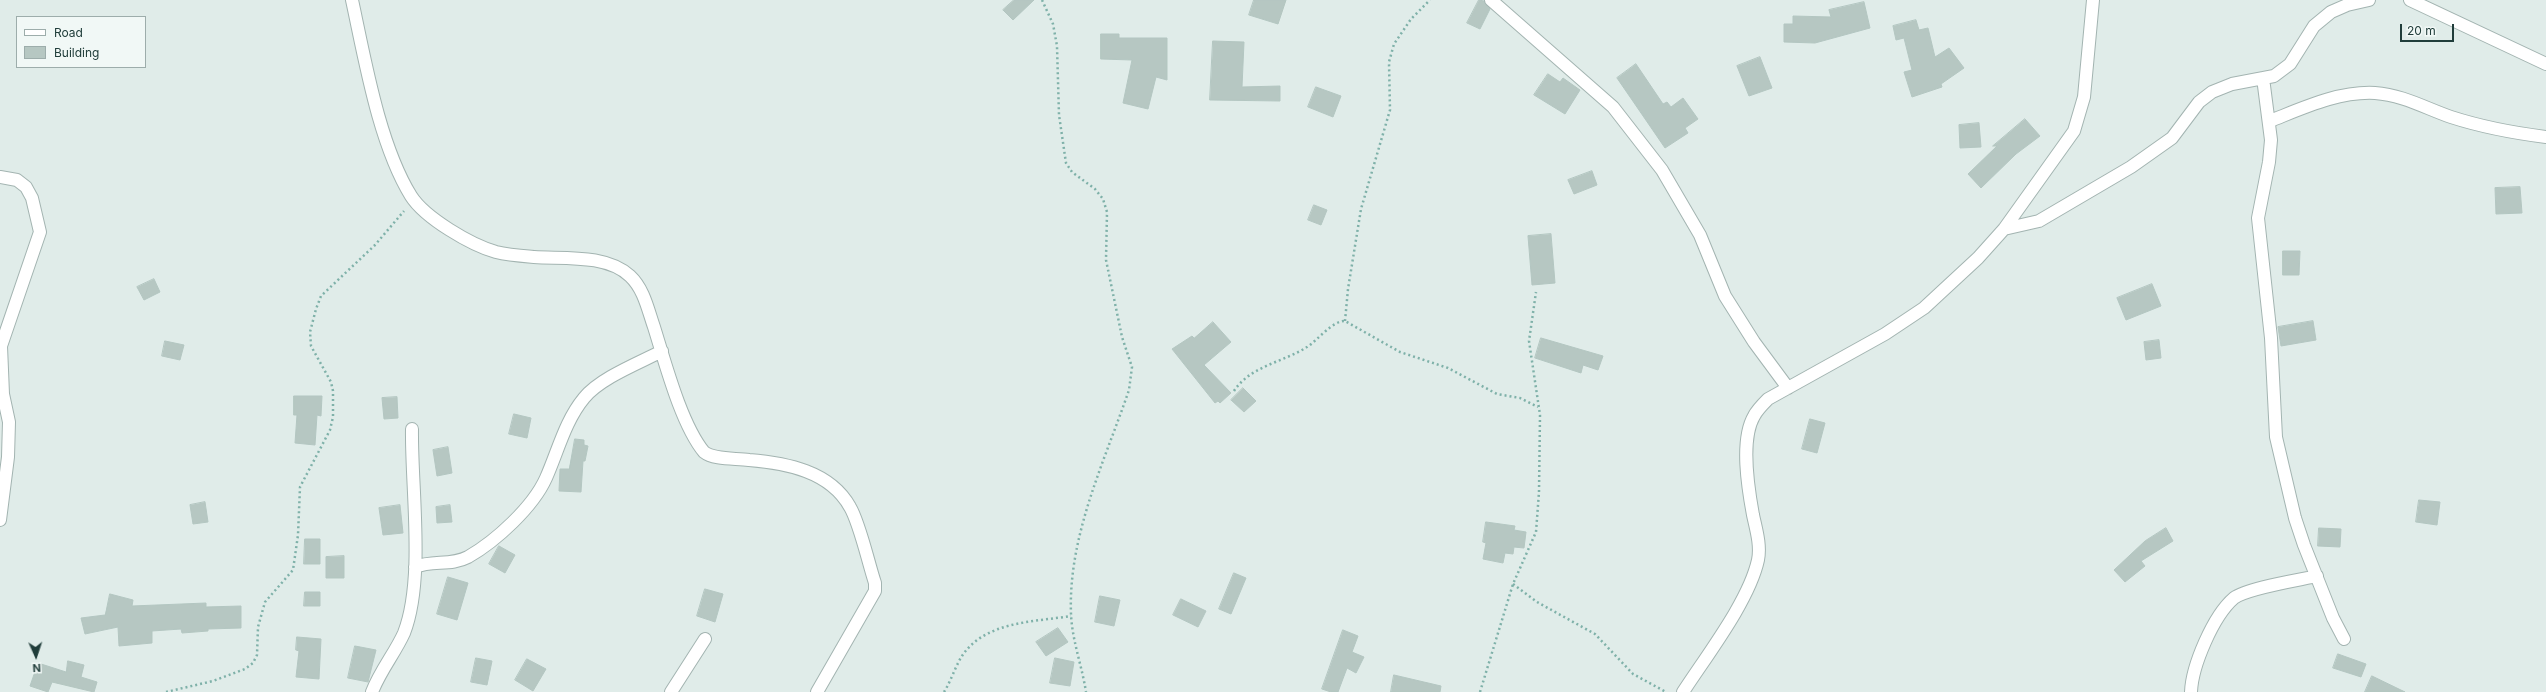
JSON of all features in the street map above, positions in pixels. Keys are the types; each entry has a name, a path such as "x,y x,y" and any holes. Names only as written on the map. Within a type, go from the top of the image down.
{"street":[{"path":"352,0 388,146 412,197 427,212 463,238 496,252 611,264 630,276 644,295 680,405 704,452 716,457 775,462 813,474 840,494 850,507 875,583 875,591 817,692"},
{"path":"1491,0 1613,107 1662,170 1700,235 1725,296 1754,342 1788,388"},
{"path":"1684,692 1732,616 1752,577 1758,559 1758,540 1750,501 1746,446 1754,416 1768,399 1885,334 1924,308 1978,258 2004,229 2074,131 2084,97 2093,0"},
{"path":"2004,229 2039,220 2137,163 2172,138 2199,102 2212,92 2232,84 2274,76 2290,64 2314,26 2331,12 2347,5 2369,0"},
{"path":"2410,0 2546,64"},
{"path":"2263,78 2270,121 2269,162 2258,218 2271,338 2276,437 2295,518 2333,618 2344,639"},
{"path":"2270,121 2337,97 2374,93 2397,95 2431,110 2478,125 2546,137"},
{"path":"0,177 17,180 26,187 32,198 40,232 1,346 3,394 9,422 8,457 0,520"},
{"path":"415,567 432,563 457,562 470,556 506,528 526,509 546,480 572,416 584,397 606,380 662,351"},
{"path":"372,692 404,633 411,606 415,567 412,429"},
{"path":"2191,692 2195,666 2208,635 2234,598 2252,591 2317,576"},
{"path":"671,692 705,639"}],"path":[{"path":"1042,0 1053,24 1057,46 1056,79 1064,156 1072,172 1095,189 1103,199 1107,212 1106,260 1122,337 1132,367 1129,390 1078,537 1071,588 1071,616 1086,692"},
{"path":"1345,321 1348,289 1361,209 1390,110 1389,62 1394,44 1411,19 1430,0"},
{"path":"166,692 213,682 245,669 253,663 257,655 258,627 265,602 285,581 293,570 298,535 300,487 330,430 333,417 333,391 331,382 311,346 310,332 316,309 321,296 375,244 406,209 412,197"},
{"path":"1480,692 1513,584 1536,532 1539,492 1538,407 1529,341 1536,292"},
{"path":"1234,391 1246,377 1307,348 1337,323 1345,321 1366,331 1400,352 1448,368 1497,394 1520,398 1538,407"},
{"path":"1513,584 1536,602 1596,634 1633,674 1666,692"},
{"path":"944,692 963,656 981,636 1002,627 1071,616"}],"building":[{"path":"1014,0 1034,0 1013,20 1003,10"},
{"path":"1254,0 1286,0 1278,24 1249,15"},
{"path":"1479,0 1484,1 1490,9 1480,29 1467,23"},
{"path":"1864,2 1870,28 1815,43 1784,42 1784,24 1793,24 1793,16 1831,17 1829,10"},
{"path":"1916,20 1919,30 1928,28 1935,57 1949,48 1964,68 1941,84 1942,87 1912,97 1904,72 1912,70 1904,38 1896,40 1893,26"},
{"path":"1101,34 1119,34 1119,38 1167,38 1167,80 1156,77 1148,109 1123,103 1132,60 1101,59"},
{"path":"1213,41 1244,42 1242,87 1280,86 1280,101 1210,100"},
{"path":"1760,57 1772,88 1749,96 1737,66"},
{"path":"1636,64 1663,104 1667,102 1671,107 1683,98 1698,119 1685,128 1688,133 1665,148 1617,78"},
{"path":"1548,74 1560,82 1563,78 1580,90 1565,114 1534,95"},
{"path":"1316,87 1341,96 1333,117 1308,107"},
{"path":"2025,119 2040,136 2016,154 1981,188 1968,174 1997,146 1993,146"},
{"path":"1979,123 1981,147 1960,148 1959,125"},
{"path":"1592,171 1597,185 1574,194 1568,180"},
{"path":"2520,187 2522,213 2496,214 2495,188"},
{"path":"1314,205 1327,210 1321,225 1308,220"},
{"path":"1551,234 1555,283 1532,285 1528,236"},
{"path":"2283,251 2300,251 2299,275 2283,275"},
{"path":"154,279 160,292 144,300 137,287"},
{"path":"2152,284 2161,306 2126,320 2117,298"},
{"path":"2313,321 2316,340 2281,346 2278,327"},
{"path":"1213,322 1231,342 1204,365 1231,393 1220,403 1218,401 1215,403 1172,349 1192,336 1194,338"},
{"path":"1541,338 1603,356 1598,370 1583,365 1581,373 1535,358"},
{"path":"2159,340 2161,358 2146,360 2144,342"},
{"path":"165,341 184,345 180,360 162,356"},
{"path":"1243,388 1256,401 1244,412 1231,400"},
{"path":"294,396 322,396 321,416 317,415 315,445 295,443 297,415 294,415"},
{"path":"397,397 398,418 384,419 382,398"},
{"path":"514,414 531,418 527,438 509,434"},
{"path":"1810,419 1825,423 1817,453 1802,449"},
{"path":"575,439 584,440 584,445 588,446 585,461 583,461 581,492 559,491 560,469 569,469"},
{"path":"448,447 452,473 437,476 433,450"},
{"path":"2419,500 2440,502 2437,525 2416,522"},
{"path":"205,502 208,522 193,524 190,505"},
{"path":"400,505 403,533 383,535 379,508"},
{"path":"450,505 452,522 437,523 436,507"},
{"path":"1486,522 1515,526 1514,530 1526,532 1524,548 1514,547 1513,554 1505,553 1503,563 1483,559 1486,543 1483,542"},
{"path":"2166,528 2173,541 2141,561 2145,566 2125,582 2114,570 2145,541"},
{"path":"2319,528 2341,529 2340,547 2318,546"},
{"path":"305,539 320,539 320,564 304,564"},
{"path":"499,546 515,555 505,573 489,564"},
{"path":"344,556 344,578 326,578 326,557"},
{"path":"1234,573 1246,578 1231,614 1219,609"},
{"path":"448,577 468,583 457,620 437,614"},
{"path":"705,589 723,594 715,622 697,616"},
{"path":"305,592 320,592 320,606 304,606"},
{"path":"110,594 133,600 132,606 206,603 206,607 241,606 241,628 208,629 208,631 182,633 181,629 152,631 152,643 119,646 118,627 85,634 81,618 105,615"},
{"path":"1100,596 1120,600 1114,626 1095,622"},
{"path":"1181,599 1206,611 1198,627 1173,615"},
{"path":"1058,628 1068,642 1046,656 1036,642"},
{"path":"1343,630 1358,636 1352,652 1364,657 1356,673 1347,668 1338,692 1331,692 1322,689"},
{"path":"297,637 321,639 319,679 296,677 299,651 296,650"},
{"path":"355,646 376,650 368,682 348,678"},
{"path":"2338,654 2366,664 2361,677 2333,668"},
{"path":"476,658 492,661 487,685 471,682"},
{"path":"1055,658 1074,662 1070,686 1050,683"},
{"path":"527,659 546,669 533,691 515,680"},
{"path":"68,661 84,665 81,677 97,682 94,692 52,682 48,692 30,686 38,663 66,672"},
{"path":"1394,675 1441,686 1440,692 1391,692"},
{"path":"2372,676 2405,692 2365,692"}]}
